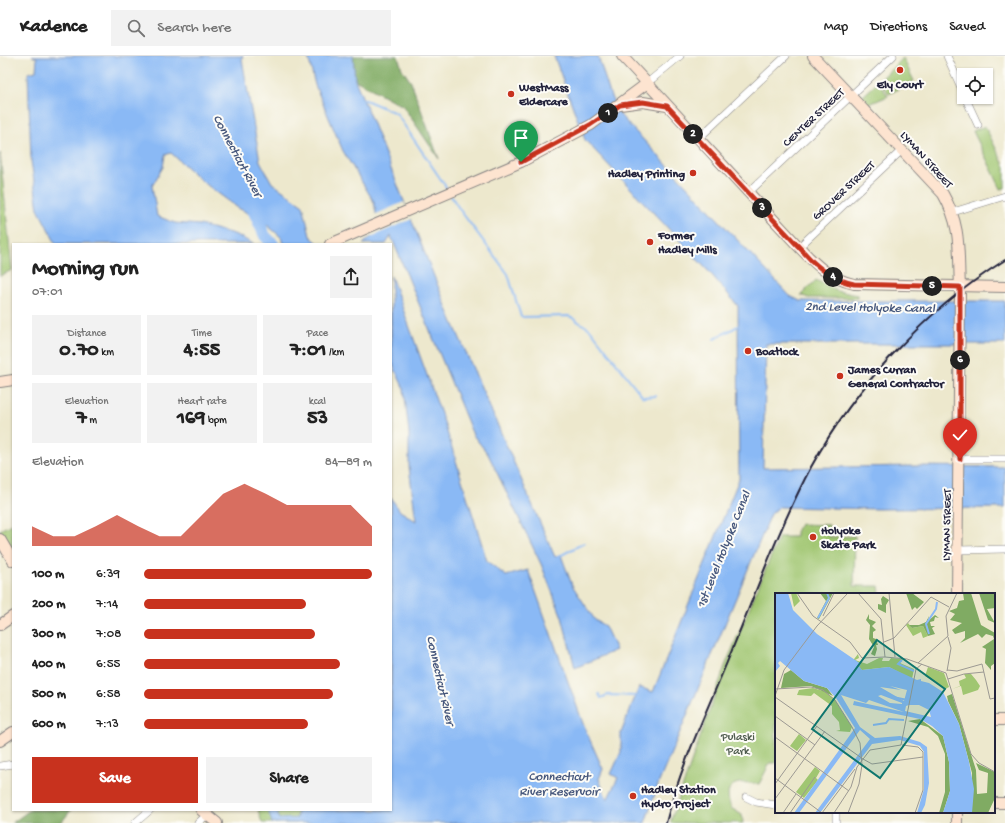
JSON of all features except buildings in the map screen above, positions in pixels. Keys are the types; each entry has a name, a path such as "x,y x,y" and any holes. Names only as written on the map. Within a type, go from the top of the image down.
{"main road":[{"path":"622,56 646,84 824,272 843,281 854,284 1005,287"},
{"name":"LYMAN STREET","path":"813,56 943,194 953,212 958,241 960,287 958,593"},
{"path":"332,243 521,162 590,125 620,105 646,84"},
{"path":"620,105 643,102 667,106"},
{"path":"0,539 12,559"},
{"path":"0,625 12,617"},
{"path":"0,741 12,733"},
{"path":"204,812 217,823"}],"street":[{"path":"646,84 680,56"},
{"path":"698,139 786,56"},
{"name":"CENTER STREET","path":"748,193 893,56"},
{"path":"947,56 957,78"},
{"path":"968,104 978,126"},
{"name":"GROVER STREET","path":"799,247 902,150"},
{"path":"953,212 1005,196"},
{"path":"960,462 1005,459"},
{"path":"958,550 1005,549"},
{"path":"0,766 12,764"},
{"path":"746,797 756,802 775,805"},
{"path":"135,823 149,811"},
{"path":"198,823 204,812"}],"green space":[{"path":"353,56 398,56 402,69 411,82 439,159 403,106 355,80"},
{"name":"Ely Court","path":"903,58 914,81 889,94 879,81"},
{"path":"878,82 888,96 867,105 861,98"},
{"path":"985,126 1005,167 1005,188 1001,189 973,131"},
{"path":"0,153 12,270 0,276"},
{"path":"816,280 837,291 857,295 857,298 808,298 801,295"},
{"path":"12,524 12,548 0,530"},
{"name":"Pulaski Park","path":"800,524 829,525 829,537 855,536 854,586 879,586 880,593 775,593 775,763 770,763 759,784 739,783 730,788 728,792 731,808 742,815 743,823 670,823 725,666 779,537 796,537 796,532"},
{"path":"29,811 70,811 61,823 12,823"},
{"path":"258,811 297,811 297,823 262,823"}],"water":[{"path":"32,56 243,56 242,59 260,161 272,183 303,205 310,236 318,243 283,243 281,237 261,220 238,208 203,182 171,153 165,155 163,167 152,186 157,216 175,223 200,225 234,234 252,243 55,243 38,209 31,161 28,73 36,71 37,58"},
{"path":"308,56 353,56 355,80 448,311 555,557 561,555 572,585 595,620 605,626 616,650 575,668 562,617 541,564 488,454 473,435 391,236 387,243 364,243 379,230 374,202 343,151 315,85"},
{"path":"554,56 598,56 611,97 621,116 790,296 800,301 1005,301 1005,344 766,344 763,468 918,466 1005,467 1005,508 879,509 779,507 771,514 659,782 645,823 272,823 268,811 277,811 279,819 297,818 297,811 392,811 392,499 400,511 416,521 409,467 409,433 404,389 392,363 392,279 444,422 487,561 506,576 528,570 585,729 603,769 599,779 607,800 618,778 611,774 621,752 621,733 639,687 653,692 739,479 738,306 712,275 585,140"}],"pier":[{"path":"404,202 412,219 364,240 377,229 374,215"}],"waterway":[{"path":"363,99 396,113 448,190"},
{"path":"451,196 508,274 521,317 569,316 590,329 643,397 656,396"},
{"name":"Connecticut River","path":"250,203 265,236 272,243"},
{"path":"714,339 738,326"},
{"path":"556,558 584,543"},
{"path":"599,694 601,698 608,695 635,696"}],"railway":[{"path":"666,823 687,757 769,558 800,489 829,437 849,407 895,352 948,302 1005,260"}],"place":[{"name":"Ely Court","path":"900,70"},
{"name":"WestMass Eldercare","path":"511,94"},
{"name":"Hadley Printing","path":"693,173"},
{"name":"Former Hadley Mills","path":"650,242"},
{"name":"Boatlock","path":"748,351"},
{"name":"James Curran General Contractor","path":"840,376"},
{"name":"Holyoke Skate Park","path":"813,537"},
{"name":"Hadley Station Hydro Project","path":"633,796"}],"route":[{"path":"521,162 590,125 620,105 643,102 667,106 812,261 828,274 835,278 854,284 960,287 960,459"}],"water label":[{"name":"2nd Level Holyoke Canal","path":"870,306"},
{"name":"1st Level Holyoke Canal","path":"722,549"},
{"name":"Connecticut River Reservoir","path":"559,782"}]}
